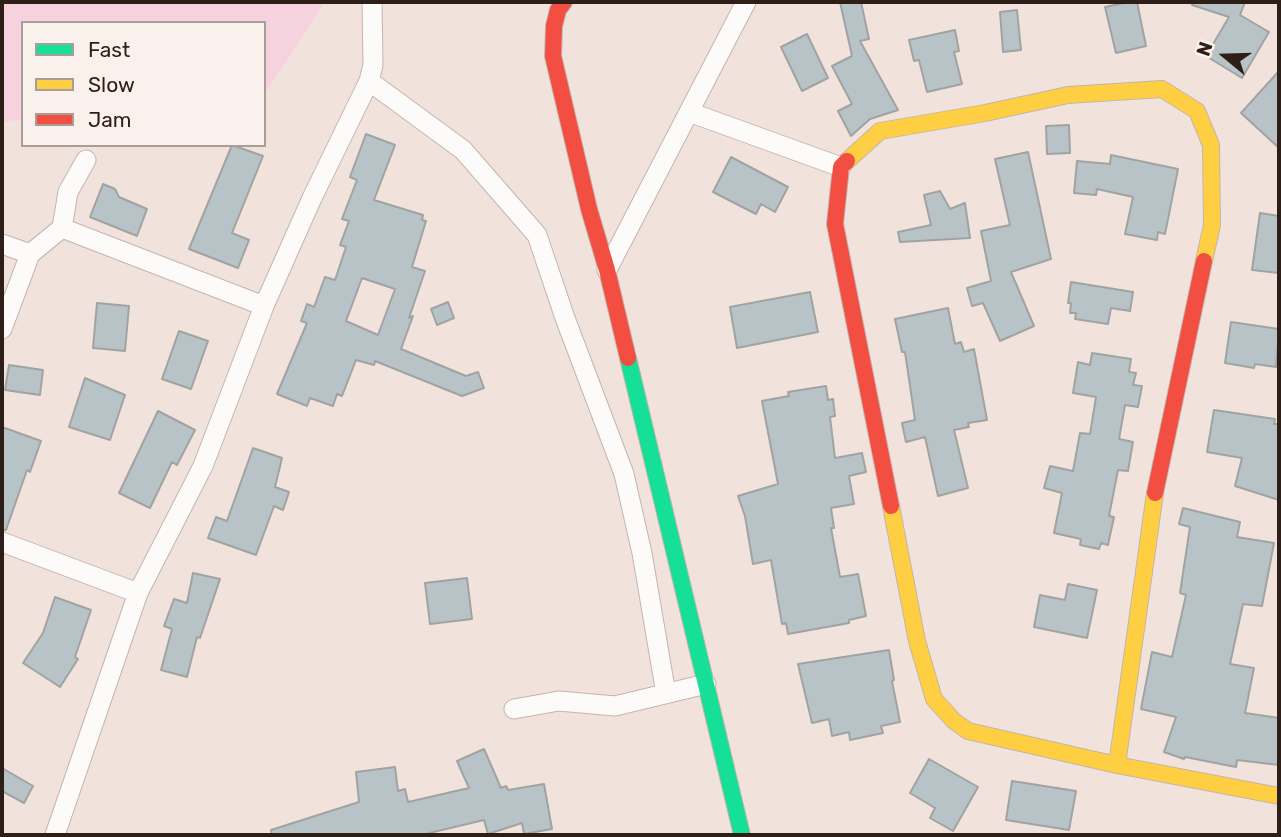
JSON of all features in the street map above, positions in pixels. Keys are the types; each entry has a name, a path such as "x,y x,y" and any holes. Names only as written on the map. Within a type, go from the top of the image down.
{"street":[{"path":"55,835 138,593 203,466 264,306 312,198 369,81 373,65 372,2"},
{"path":"564,2 558,10 554,26 553,57 589,208 607,270 742,835"},
{"path":"607,270 746,2"},
{"path":"369,81 463,150 537,235 624,474 642,553 666,694"},
{"path":"1117,765 1155,492 1212,225 1211,145 1197,111 1162,89 1068,95 880,131 841,167 835,224 917,641 933,699 968,731 1117,765 1279,796"},
{"path":"689,112 841,167"},
{"path":"2,329 30,254 62,228 68,192 86,160"},
{"path":"62,228 264,306"},
{"path":"2,244 30,254"},
{"path":"2,542 138,593"},
{"path":"514,709 559,701 615,706 706,684"}],"shaded area":[{"path":"2,2 325,2 266,92 266,21 21,21 21,119 2,122"}],"building":[{"path":"840,2 861,2 869,39 860,41 898,110 870,119 851,136 838,111 852,104 832,66 852,56"},
{"path":"1137,2 1146,46 1116,53 1105,7"},
{"path":"1193,2 1245,2 1240,15 1269,32 1242,78 1206,56 1229,17 1192,5"},
{"path":"1017,10 1021,50 1003,52 1000,12"},
{"path":"955,30 959,51 954,52 962,84 927,92 919,60 914,61 909,40"},
{"path":"807,34 828,78 802,91 781,47"},
{"path":"1279,71 1279,148 1241,113"},
{"path":"1069,125 1070,153 1047,154 1046,126"},
{"path":"366,134 395,145 374,200 423,215 422,220 426,221 412,267 425,271 401,349 466,376 478,372 484,388 462,396 375,361 374,365 356,360 342,396 337,394 333,406 310,398 307,406 277,394 307,323 301,321 307,304 314,307 325,277 335,280 346,247 340,245 349,221 342,219 357,180 350,177","holes":["362,278 395,289 378,335 346,321"]},
{"path":"231,147 263,156 232,233 249,240 238,268 189,249"},
{"path":"1028,152 1051,259 1011,272 1034,326 1000,341 983,303 972,306 967,288 991,281 981,231 1010,225 995,159"},
{"path":"1111,155 1178,169 1165,234 1158,232 1157,240 1125,234 1133,197 1097,189 1096,195 1074,193 1077,161 1110,164"},
{"path":"731,157 788,187 775,212 761,204 756,214 713,192"},
{"path":"103,184 115,189 119,197 147,209 137,236 90,217"},
{"path":"940,191 950,209 965,203 970,238 900,242 898,232 931,225 924,195"},
{"path":"1260,213 1279,216 1279,273 1252,270"},
{"path":"1071,282 1133,292 1130,311 1111,308 1108,324 1075,319 1076,313 1070,313 1071,303 1068,303"},
{"path":"810,292 818,332 737,348 730,307"},
{"path":"448,302 454,318 437,325 431,309"},
{"path":"97,303 129,306 125,351 93,348"},
{"path":"948,308 955,344 961,342 964,352 974,349 987,420 968,423 969,427 954,430 968,488 938,496 925,437 906,442 902,423 915,420 905,352 902,352 895,319"},
{"path":"1231,322 1279,329 1276,367 1255,364 1254,368 1225,363"},
{"path":"179,331 208,341 191,389 162,379"},
{"path":"1092,353 1131,359 1129,372 1136,373 1133,385 1142,386 1138,407 1125,405 1119,439 1133,442 1128,471 1118,470 1109,516 1114,517 1108,545 1101,543 1099,549 1080,545 1081,539 1054,533 1062,493 1044,488 1050,466 1073,471 1080,433 1090,434 1096,397 1073,393 1078,362 1090,365"},
{"path":"9,365 43,370 40,395 5,390"},
{"path":"85,378 125,395 110,440 69,427"},
{"path":"826,386 828,400 833,399 835,416 830,417 835,458 862,453 866,472 849,476 854,504 831,508 834,528 831,528 840,577 858,574 866,616 849,620 849,623 788,634 786,623 782,624 771,560 753,564 745,516 738,496 778,484 762,401 789,396 788,392"},
{"path":"1214,410 1275,419 1274,424 1279,424 1279,500 1235,486 1242,458 1207,452"},
{"path":"158,411 195,430 177,465 172,462 150,508 119,493"},
{"path":"2,427 41,441 30,472 27,470 6,530 2,530"},
{"path":"253,448 282,458 275,487 289,492 283,510 274,506 256,555 208,538 216,517 227,521"},
{"path":"1183,508 1240,522 1237,537 1274,543 1262,606 1243,604 1230,664 1254,668 1245,713 1279,718 1279,765 1237,760 1236,767 1185,757 1184,759 1164,752 1176,717 1141,709 1152,652 1172,657 1186,595 1180,593 1190,527 1179,524"},
{"path":"193,573 220,579 200,638 197,637 187,677 161,670 172,629 164,626 174,599 187,603"},
{"path":"467,578 472,619 430,624 425,583"},
{"path":"1068,584 1097,590 1087,638 1034,627 1040,595 1065,600"},
{"path":"55,597 91,610 75,657 78,659 60,687 23,663 43,633"},
{"path":"889,650 900,722 881,726 883,733 850,740 849,732 832,736 829,719 812,723 798,664"},
{"path":"484,749 501,788 506,786 508,790 544,784 552,829 524,834 522,823 488,834 484,820 421,835 272,835 271,830 359,802 356,772 395,767 398,791 405,789 408,802 469,788 457,761"},
{"path":"929,759 978,787 953,831 930,818 935,808 910,793"},
{"path":"2,768 33,786 24,803 2,791"},
{"path":"1012,781 1076,791 1069,830 1006,820"}],"traffic: fast":[{"path":"628,358 742,835"}],"traffic: slow":[{"path":"847,161 880,131 1068,95 1162,89 1197,111 1211,145 1212,225 1204,261"},
{"path":"1117,765 1155,493"},
{"path":"891,506 917,641 934,699 954,721 968,731 1117,765 1279,796"}],"traffic: jam":[{"path":"564,2 558,10 554,26 553,56 628,358"},
{"path":"847,161 841,167 835,224 891,506"},
{"path":"1155,493 1204,261"}]}
